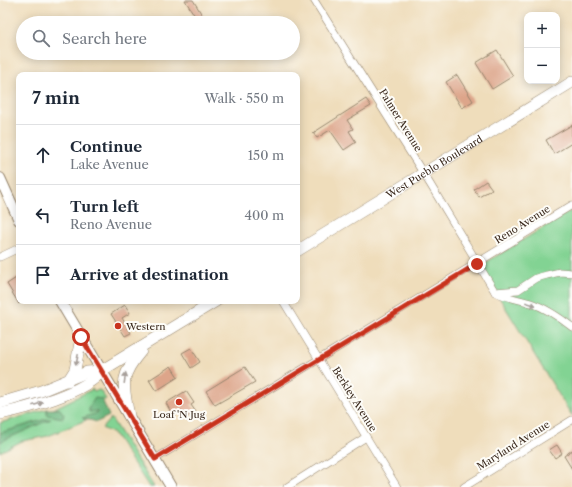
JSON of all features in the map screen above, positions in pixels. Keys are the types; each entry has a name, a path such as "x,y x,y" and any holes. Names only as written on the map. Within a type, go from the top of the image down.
{"main road":[{"name":"West Pueblo Boulevard","path":"300,249 423,175 572,82"},
{"path":"0,178 16,213"},
{"path":"62,304 171,487"},
{"path":"0,414 33,405 72,391 93,381 101,371 211,304"},
{"path":"68,381 75,370 81,337"},
{"path":"129,416 125,393 125,374 130,365 147,344"},
{"path":"0,403 68,381 87,372 101,371"}],"street":[{"name":"Palmer Avenue","path":"314,0 430,184 494,292"},
{"name":"Reno Avenue","path":"155,459 572,205"},
{"path":"0,258 16,250"},
{"path":"494,292 518,290 536,278 547,275 560,272 572,273"},
{"path":"494,292 510,299 530,303 545,309 572,327"},
{"name":"Berkley Avenue","path":"285,304 398,487"},
{"name":"Maryland Avenue","path":"464,487 572,420"},
{"path":"287,487 366,437"}],"green space":[{"path":"572,210 572,416 480,266"},
{"path":"93,389 94,391 100,390 106,399 103,401 102,399 93,402 89,412 97,411 98,413 84,420 86,420 48,436 22,441 0,452 0,423 47,409 48,415 62,413 58,408 53,409"},
{"path":"95,398 102,399 109,416 97,422 82,418 97,413 97,411 89,412 89,407"},
{"path":"47,409 60,409 64,415 63,418 47,415"},
{"path":"111,418 154,487 149,487 115,435 102,428"},
{"path":"46,419 51,419 0,442 0,433"}],"building":[{"path":"185,0 193,0 203,16 195,16"},
{"path":"497,50 513,76 492,89 476,63"},
{"path":"457,75 473,101 462,108 446,82"},
{"path":"366,99 371,106 347,120 353,129 349,131 356,142 344,150 330,130 317,138 313,133"},
{"path":"572,125 572,143 554,154 546,140"},
{"path":"486,181 492,189 479,197 474,189"},
{"path":"16,278 16,299 7,284"},
{"path":"125,305 130,313 122,318 131,333 125,336 111,314"},
{"path":"191,348 200,362 191,368 182,353"},
{"path":"171,366 178,377 156,391 149,380"},
{"path":"245,367 255,382 215,405 206,391"},
{"path":"186,391 194,403 191,405 196,412 185,418 181,411 173,416 166,403"},
{"path":"557,445 562,453 555,458 549,450"},
{"path":"572,450 572,469 564,456"}],"place":[{"name":"Western","path":"118,326"},
{"name":"Loaf 'N Jug","path":"179,402"}],"route":[{"path":"81,337 155,459 477,264"}]}
